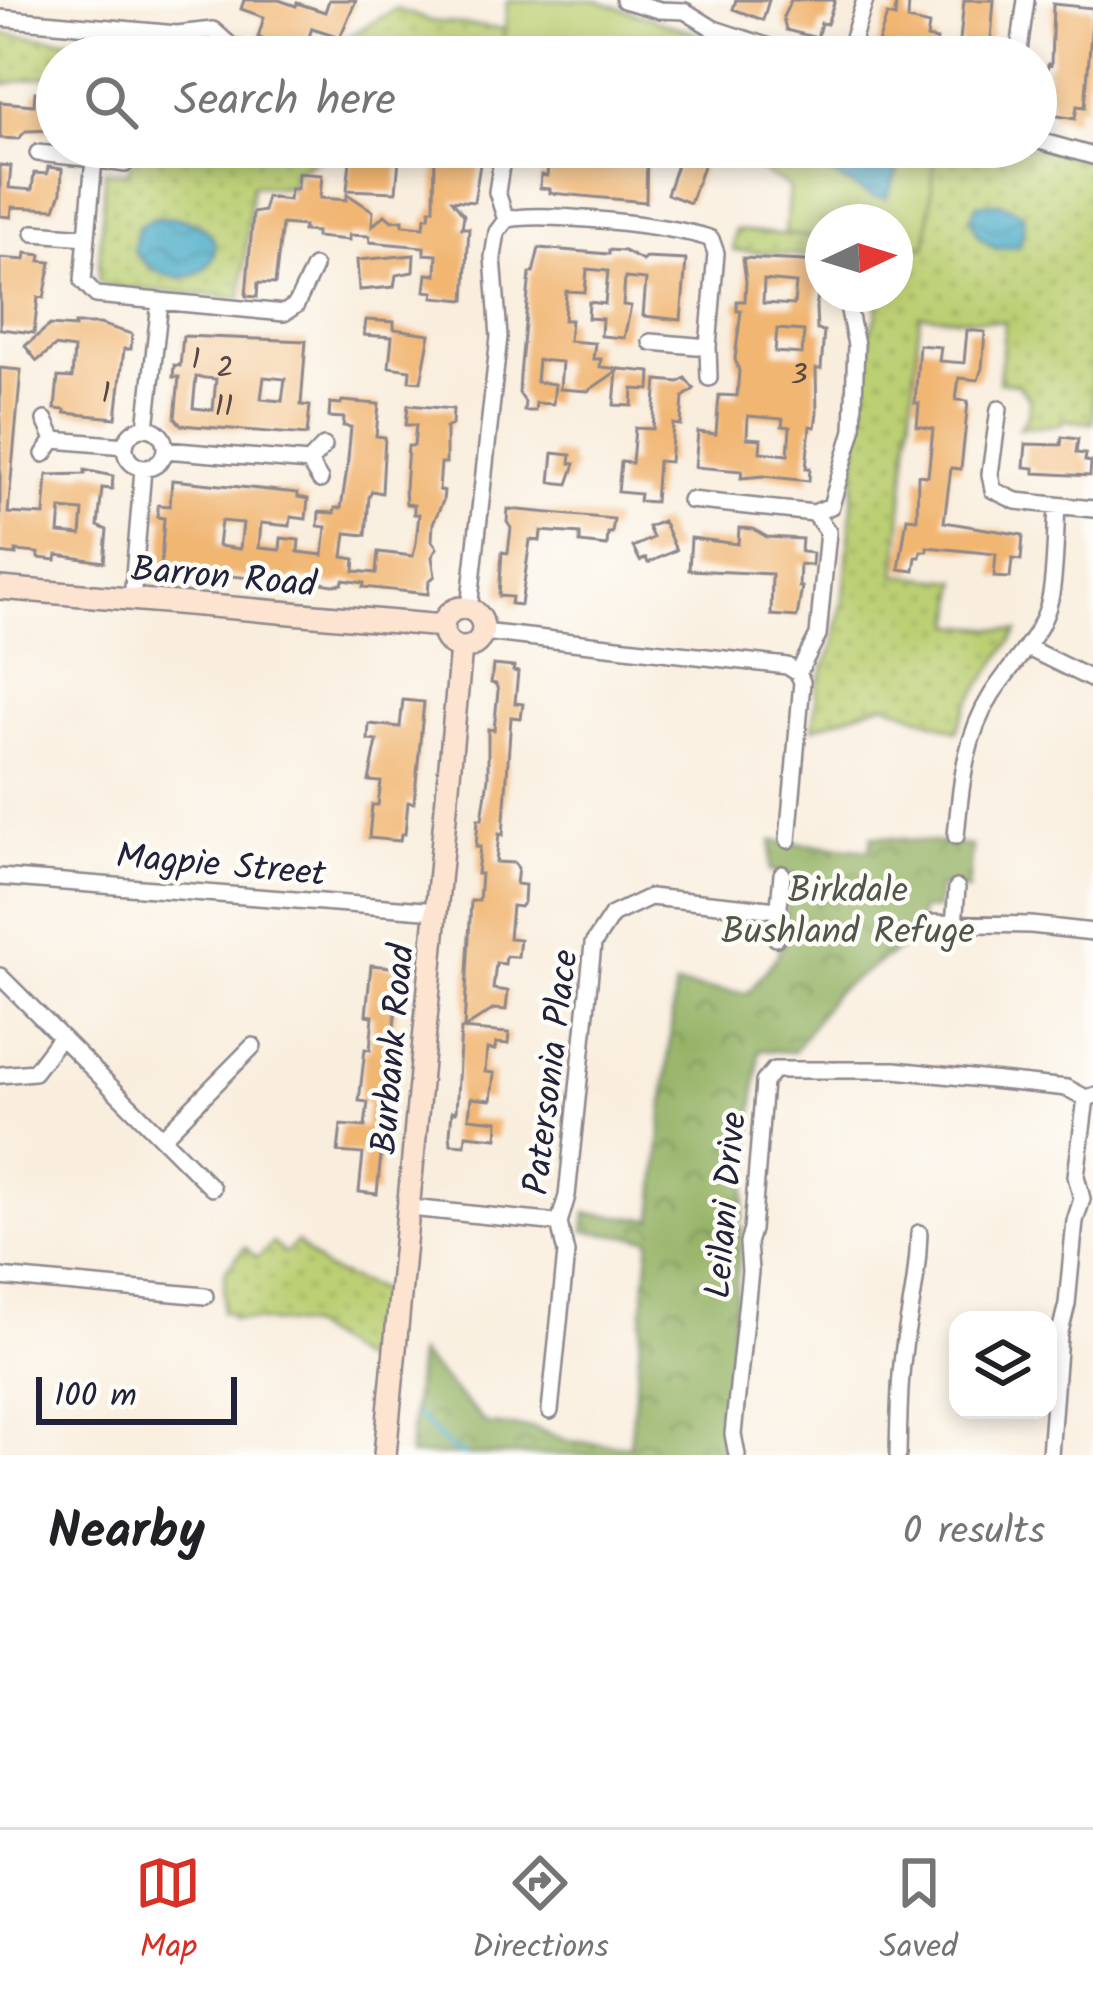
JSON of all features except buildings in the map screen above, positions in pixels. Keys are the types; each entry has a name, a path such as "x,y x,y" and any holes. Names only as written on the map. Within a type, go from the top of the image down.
{"street":[{"path":"624,0 660,10 687,6 714,29 736,36"},
{"path":"854,36 866,0"},
{"path":"1021,36 1026,0"},
{"path":"0,18 177,34 213,30 220,36"},
{"path":"1057,146 1093,156"},
{"path":"93,168 83,281 91,292 284,313 296,305 314,267"},
{"path":"469,609 500,338 494,245 506,220 497,192 501,168"},
{"path":"506,220 526,217 645,226 711,239 716,253 709,378"},
{"path":"34,233 87,237"},
{"path":"146,428 160,302"},
{"path":"691,500 814,513 831,506 853,430 856,345 843,312"},
{"path":"651,342 708,347"},
{"path":"999,409 990,474 993,490 1016,501 1093,509"},
{"path":"45,420 49,447 125,446"},
{"path":"146,428 130,435 127,458 143,469 155,466 165,450"},
{"path":"146,428 160,435 165,450"},
{"path":"309,462 324,446"},
{"path":"165,450 309,462"},
{"path":"309,462 320,480"},
{"path":"132,600 143,469"},
{"path":"956,836 971,732 992,694 1028,648 1050,601 1057,506"},
{"path":"798,674 818,634 820,614 828,532 814,513"},
{"name":"Barron Road","path":"0,587 443,626"},
{"path":"469,609 481,621 483,632 477,643 461,648 446,638 443,626 452,612 469,609"},
{"path":"483,632 787,666 802,682 788,840"},
{"name":"Burbank Road","path":"385,1455 461,648"},
{"path":"1028,648 1093,680"},
{"path":"776,938 782,874"},
{"name":"Magpie Street","path":"0,877 437,911"},
{"path":"954,924 958,888"},
{"name":"Patersonia Place","path":"550,1411 566,1253 559,1222 567,1196 592,944 612,915 650,897 778,910"},
{"path":"926,923 1093,932"},
{"path":"0,976 212,1188"},
{"path":"0,1075 34,1072 59,1039"},
{"path":"162,1138 253,1046"},
{"name":"Leilani Drive","path":"736,1455 733,1434 750,1270 748,1243 764,1082 774,1070 895,1070 1067,1088 1089,1097"},
{"path":"1050,1455 1059,1336 1082,1199 1076,1176 1089,1097"},
{"path":"410,1208 559,1222"},
{"path":"898,1455 919,1233"},
{"path":"0,1276 205,1295"}],"green space":[{"path":"507,0 596,0 703,36 504,36"},
{"path":"396,9 430,21 504,29 504,36 349,36"},
{"path":"0,36 36,37 36,78 0,85"},
{"path":"1057,153 1093,162 1093,423 1062,420 1061,425 1019,428 1028,415 1030,399 1017,384 999,382 1005,322 920,315 896,575 958,581 954,625 1018,631 968,704 956,731 884,703 813,728 818,683 834,645 845,588 866,340 877,312 913,312 913,246 926,247 934,168 1057,168"},
{"path":"130,168 301,168 293,172 291,188 252,185 241,298 107,286 98,281 105,171 129,173"},
{"path":"756,168 934,168 926,247 913,246 913,204 805,204 805,236 785,234 789,187"},
{"path":"735,230 805,236 805,256 733,250"},
{"name":"Birkdale Bushland Refuge","path":"872,836 972,846 968,890 939,887 937,909 921,909 918,936 835,992 794,1052 759,1050 743,1219 729,1219 729,1226 742,1226 721,1455 409,1455 418,1353 486,1424 534,1428 568,1441 630,1446 650,1239 584,1231 586,1213 653,1219 675,986 748,993 778,955 783,946 790,874 770,871 772,841 870,850"},
{"path":"297,1242 325,1269 383,1292 375,1370 308,1326 231,1318 231,1313 222,1312 226,1270 245,1247 257,1258 273,1243 284,1254"}],"water":[{"path":"820,168 899,168 887,198 873,197"},
{"path":"1000,203 1021,212 1025,222 1020,246 996,249 979,237 970,218 978,204"},
{"path":"156,217 190,222 209,233 215,248 211,262 198,273 179,277 157,271 134,251 138,227"}],"waterway":[{"path":"416,1414 448,1447 464,1455"}]}
